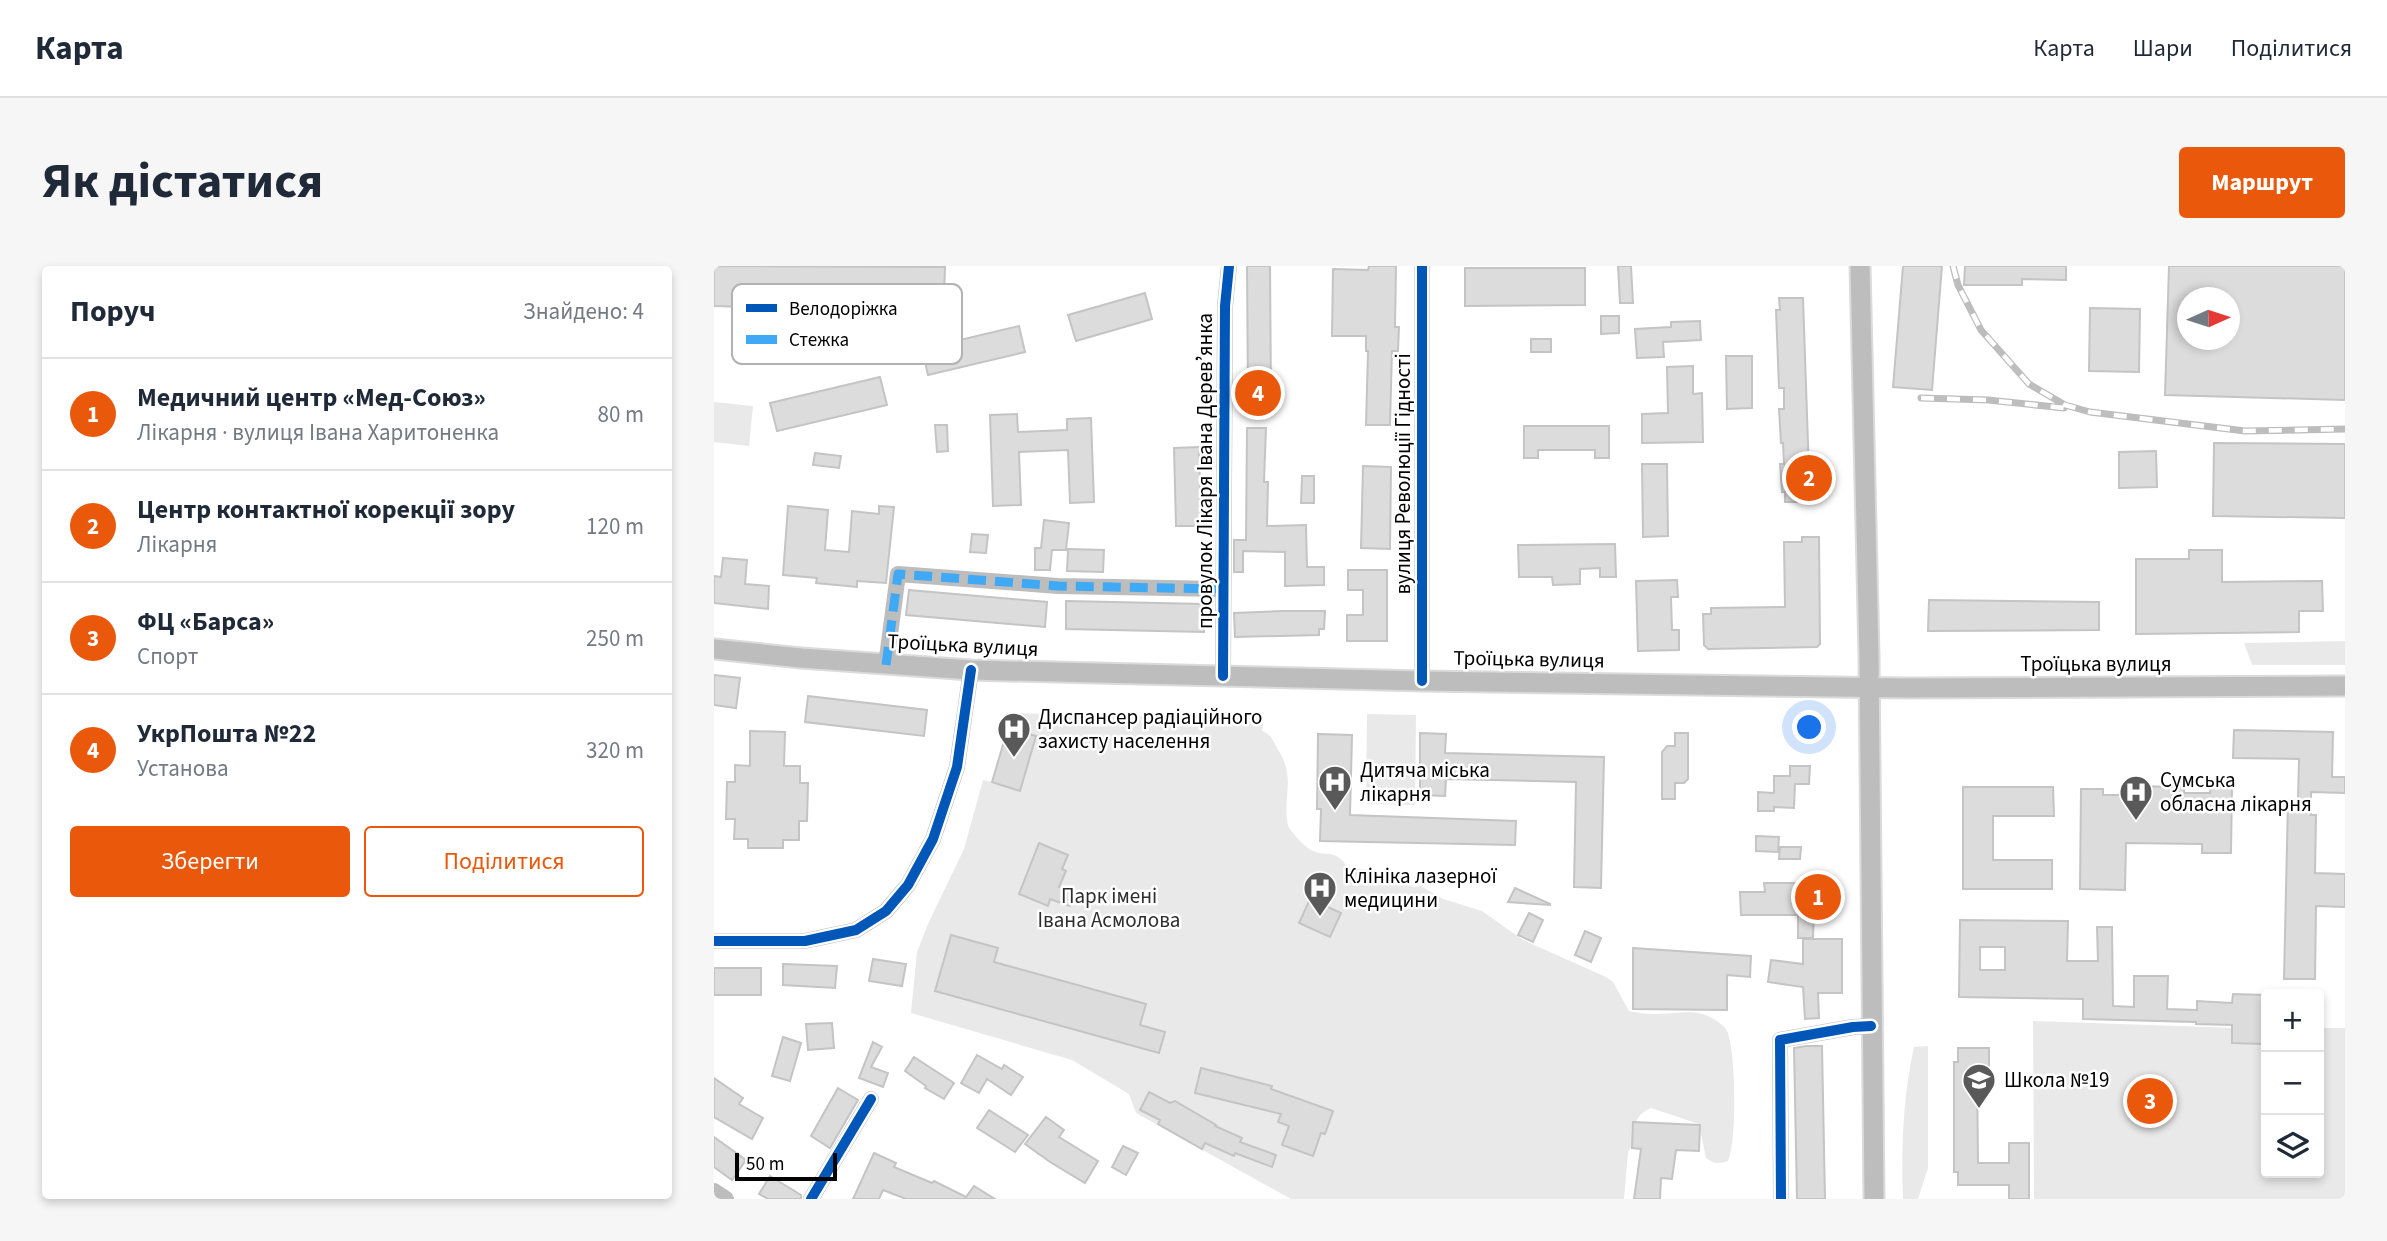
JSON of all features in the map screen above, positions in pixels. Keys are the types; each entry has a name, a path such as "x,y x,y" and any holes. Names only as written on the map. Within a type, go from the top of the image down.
{"main road":[{"path":"1860,266 1869,687 1874,1199"},
{"name":"Троїцька вулиця","path":"714,649 971,670 1422,681 1869,687 2345,686"}],"street":[{"name":"провулок Лікаря Івана Деревʼянка","path":"1223,676 1225,306 1229,266"},
{"name":"вулиця Революції Гідності","path":"1422,266 1422,681"},
{"path":"886,664 898,574 1058,586 1222,589"},
{"path":"714,941 806,941 856,930 886,911 908,885 933,839 957,767 971,670"},
{"path":"1781,1199 1780,1040 1871,1026"},
{"path":"811,1199 871,1099"},
{"path":"714,1192 726,1199"}],"green space":[{"path":"714,402 753,406 749,446 714,442"},
{"path":"2345,641 2345,665 2252,665 2244,643"},
{"name":"Парк імені Івана Асмолова","path":"1009,713 1264,718 1262,731 1273,740 1283,759 1288,778 1288,826 1310,849 1335,855 1348,868 1364,869 1414,887 1421,886 1443,899 1482,911 1523,940 1606,977 1613,982 1629,1011 1651,1014 1704,1014 1722,1025 1730,1041 1734,1075 1733,1135 1728,1161 1717,1163 1706,1158 1699,1124 1651,1108 1641,1114 1636,1122 1635,1142 1628,1152 1624,1199 1291,1199 1136,1113 1129,1094 1072,1060 911,1013 917,952 964,849 983,780 992,782 1008,728"},
{"path":"1367,714 1416,715 1415,805 1366,804"},
{"path":"2033,1021 2261,1029 2261,1178 2324,1178 2324,1028 2345,1028 2345,1199 2034,1199"},
{"path":"1928,1046 1928,1168 1918,1199 1903,1199 1904,1123 1910,1066 1914,1047"}],"building":[{"path":"714,266 945,267 944,284 732,284 732,307 714,306"},
{"path":"1247,266 1270,266 1271,397 1248,397"},
{"path":"1369,266 1396,266 1395,327 1399,327 1398,351 1392,351 1390,425 1366,425 1366,336 1332,336 1333,269 1368,270"},
{"path":"1618,266 1631,266 1633,303 1620,303"},
{"path":"1903,266 1942,266 1932,390 1893,387"},
{"path":"1965,266 2066,266 2066,280 2022,279 2022,285 1964,285"},
{"path":"2169,266 2345,266 2345,400 2165,395"},
{"path":"1465,268 1585,268 1585,305 1465,306"},
{"path":"1145,293 1152,319 1076,341 1068,315"},
{"path":"1779,298 1803,298 1810,502 1785,502 1785,492 1782,492 1780,464 1784,464 1779,409 1784,409 1784,388 1779,388 1776,310 1780,310"},
{"path":"2090,308 2140,309 2139,372 2089,371"},
{"path":"1601,316 1619,316 1619,333 1601,334"},
{"path":"1700,321 1701,340 1663,342 1664,357 1637,358 1635,329 1671,327 1671,322"},
{"path":"1019,326 1025,352 928,375 925,364 962,364 962,340"},
{"path":"1531,339 1551,339 1551,352 1531,352"},
{"path":"1726,356 1752,356 1752,408 1727,409"},
{"path":"1693,366 1693,394 1702,393 1703,442 1642,443 1642,414 1668,413 1667,367"},
{"path":"880,377 887,405 777,431 770,403"},
{"path":"1017,414 1018,432 1067,430 1067,419 1091,418 1094,502 1070,503 1068,450 1019,452 1021,505 993,506 990,415"},
{"path":"935,425 947,425 948,451 937,452"},
{"path":"1524,426 1609,426 1609,458 1595,458 1595,450 1538,450 1538,458 1524,458"},
{"path":"1247,428 1266,428 1264,482 1268,482 1267,526 1306,525 1307,567 1324,567 1324,585 1285,586 1285,552 1243,551 1243,572 1234,572 1234,540 1246,540"},
{"path":"2214,443 2345,444 2345,518 2213,516"},
{"path":"1199,447 1201,526 1176,526 1174,448"},
{"path":"2156,451 2157,487 2119,488 2119,452"},
{"path":"815,453 841,456 839,468 813,465"},
{"path":"1642,464 1667,464 1668,536 1643,537"},
{"path":"1363,466 1391,467 1390,549 1361,548"},
{"path":"1302,476 1314,476 1314,503 1301,503"},
{"path":"788,506 828,510 825,550 849,552 852,511 879,514 879,506 894,507 886,583 857,581 857,587 816,583 817,578 783,575"},
{"path":"1044,520 1069,523 1066,550 1052,550 1050,570 1035,570 1035,548 1041,548"},
{"path":"972,534 988,535 986,553 970,552"},
{"path":"1802,537 1819,537 1820,644 1817,647 1708,649 1704,645 1703,614 1711,614 1711,608 1785,607 1784,542 1802,542"},
{"path":"1615,544 1616,577 1600,577 1600,568 1580,569 1580,584 1553,585 1552,577 1519,577 1518,545"},
{"path":"1068,549 1104,550 1103,572 1067,571"},
{"path":"2189,550 2222,550 2222,582 2322,581 2323,611 2299,611 2299,632 2136,634 2136,559 2189,559"},
{"path":"723,558 747,560 745,584 769,586 768,609 714,603 714,576 721,577"},
{"path":"1348,570 1387,570 1387,641 1347,641 1347,615 1363,615 1363,590 1348,590"},
{"path":"1677,580 1678,597 1671,597 1672,630 1679,630 1679,650 1638,651 1636,581"},
{"path":"909,590 1047,602 1045,627 906,615"},
{"path":"1929,600 2099,602 2099,630 1928,631"},
{"path":"1066,601 1204,604 1204,632 1066,629"},
{"path":"1325,611 1324,629 1319,629 1319,635 1235,637 1234,613"},
{"path":"714,675 740,678 736,708 714,705"},
{"path":"808,696 927,710 924,736 805,722"},
{"name":"Диспансер радіаційного захисту населення","path":"1008,728 1036,736 1020,791 992,782"},
{"path":"2234,730 2333,732 2332,777 2345,777 2345,793 2311,792 2311,815 2316,815 2315,873 2345,874 2345,907 2316,906 2315,979 2284,979 2288,800 2298,800 2299,759 2233,758"},
{"path":"750,731 785,732 784,766 800,766 800,783 808,783 807,821 799,821 799,840 783,840 783,848 748,848 748,839 734,839 735,819 726,819 727,782 735,782 735,765 750,766"},
{"path":"1420,733 1446,734 1445,753 1604,757 1601,888 1574,887 1576,782 1446,779 1445,796 1420,795"},
{"path":"1675,733 1688,733 1688,779 1684,783 1675,783 1675,799 1662,799 1662,752 1667,746 1675,746"},
{"path":"1318,734 1352,735 1350,815 1516,821 1515,845 1320,841 1321,809 1317,809"},
{"path":"1790,766 1810,766 1809,784 1795,784 1794,808 1774,807 1774,811 1758,811 1758,792 1774,793 1774,776 1790,776"},
{"path":"2211,785 2232,785 2231,853 2202,853 2202,844 2126,843 2125,890 2080,889 2081,789 2103,789 2103,795 2129,795 2129,786 2184,787 2184,793 2210,793"},
{"path":"1963,787 2053,787 2054,816 1993,816 1993,860 2052,860 2052,889 1963,889"},
{"path":"1756,836 1779,837 1778,852 1756,851"},
{"path":"1039,843 1068,855 1062,869 1066,871 1059,887 1075,893 1070,906 1050,899 1048,906 1019,894"},
{"path":"1780,847 1801,847 1800,859 1779,859"},
{"path":"1764,883 1831,884 1832,910 1814,910 1813,938 1798,938 1798,915 1741,915 1740,892 1765,892"},
{"path":"1515,888 1550,904 1550,905 1508,902"},
{"name":"Клініка лазерної медицини","path":"1310,899 1341,913 1330,937 1299,923"},
{"path":"1529,913 1543,920 1533,942 1518,935"},
{"path":"1960,920 2068,921 2067,961 2098,961 2097,927 2112,927 2113,1006 2134,1007 2134,976 2168,976 2167,1009 2197,1010 2197,1001 2232,1003 2233,994 2261,995 2261,1044 2232,1043 2232,1025 2083,1019 2083,999 1959,997","holes":["1980,947 2005,947 2005,970 1980,970"]},
{"path":"1585,931 1601,938 1591,962 1575,955"},
{"path":"951,935 998,948 994,962 1146,1004 1140,1025 1165,1032 1159,1053 935,991"},
{"path":"1803,939 1842,939 1842,993 1818,993 1819,1018 1805,1019 1803,987 1768,982 1771,960 1803,964"},
{"path":"1633,948 1751,956 1750,977 1727,975 1727,1010 1633,1009"},
{"path":"873,959 906,964 902,986 869,981"},
{"path":"783,964 837,966 835,988 783,985"},
{"path":"714,968 761,968 761,995 714,995"},
{"path":"832,1023 834,1048 808,1050 806,1024"},
{"path":"783,1037 801,1043 790,1081 772,1076"},
{"path":"873,1042 882,1047 871,1067 888,1073 883,1087 859,1078"},
{"path":"1822,1046 1825,1199 1797,1199 1794,1048"},
{"path":"1958,1048 1989,1048 1989,1072 1977,1072 1978,1163 2009,1163 2009,1143 2029,1143 2029,1199 2009,1199 2009,1185 1958,1185 1958,1172 1954,1172 1954,1062 1958,1062"},
{"path":"977,1055 1002,1069 1004,1065 1023,1077 1011,1095 987,1079 979,1093 961,1083"},
{"path":"914,1057 954,1083 944,1099 925,1088 926,1086 905,1071"},
{"path":"1201,1068 1272,1086 1271,1089 1333,1111 1313,1156 1282,1145 1289,1126 1278,1122 1281,1114 1195,1093"},
{"path":"714,1078 743,1098 739,1104 763,1118 752,1139 714,1117"},
{"path":"838,1088 858,1100 830,1148 811,1136"},
{"path":"1149,1092 1170,1103 1175,1101 1215,1126 1242,1138 1240,1142 1276,1155 1272,1167 1235,1153 1234,1156 1205,1143 1202,1149 1158,1124 1160,1120 1140,1110"},
{"path":"989,1110 1028,1135 1015,1152 977,1128"},
{"path":"1046,1117 1064,1130 1059,1137 1098,1161 1085,1183 1025,1144"},
{"path":"1633,1122 1700,1125 1699,1151 1676,1150 1672,1179 1661,1178 1660,1199 1634,1199 1641,1149 1632,1148"},
{"path":"714,1137 746,1160 732,1180 714,1167"},
{"path":"1123,1146 1138,1153 1126,1175 1112,1167"},
{"path":"874,1153 896,1163 894,1167 932,1183 934,1181 966,1197 974,1186 995,1199 906,1199 883,1190 879,1199 853,1199"},
{"path":"770,1176 801,1195 801,1199 768,1199 759,1194"}],"railway":[{"path":"1953,266 1958,285 1981,330 2029,384 2065,405 2090,412 2245,431 2345,429"},
{"path":"1921,398 1988,400 2064,408"}],"marked path":[{"path":"886,665 898,574 1058,586 1222,589"}],"cycle path":[{"path":"1223,676 1225,306 1229,266"},
{"path":"1422,266 1422,681"},
{"path":"714,941 805,941 856,930 886,911 908,885 933,839 957,767 971,670"},
{"path":"1781,1199 1780,1040 1871,1026"},
{"path":"811,1199 871,1099"}],"place":[{"name":"УкрПошта №22","path":"1258,393"},
{"name":"Центр контактної корекції зору","path":"1809,478"},
{"name":"Диспансер радіаційного захисту населення","path":"1014,759"},
{"name":"Дитяча міська лікарня","path":"1335,812"},
{"name":"Сумська обласна лікарня","path":"2136,822"},
{"name":"Медичний центр «Мед-Союз»","path":"1818,897"},
{"name":"Клініка лазерної медицини","path":"1320,918"},
{"name":"ФЦ «Барса»","path":"2150,1101"},
{"name":"Школа №19","path":"1979,1110"}]}
